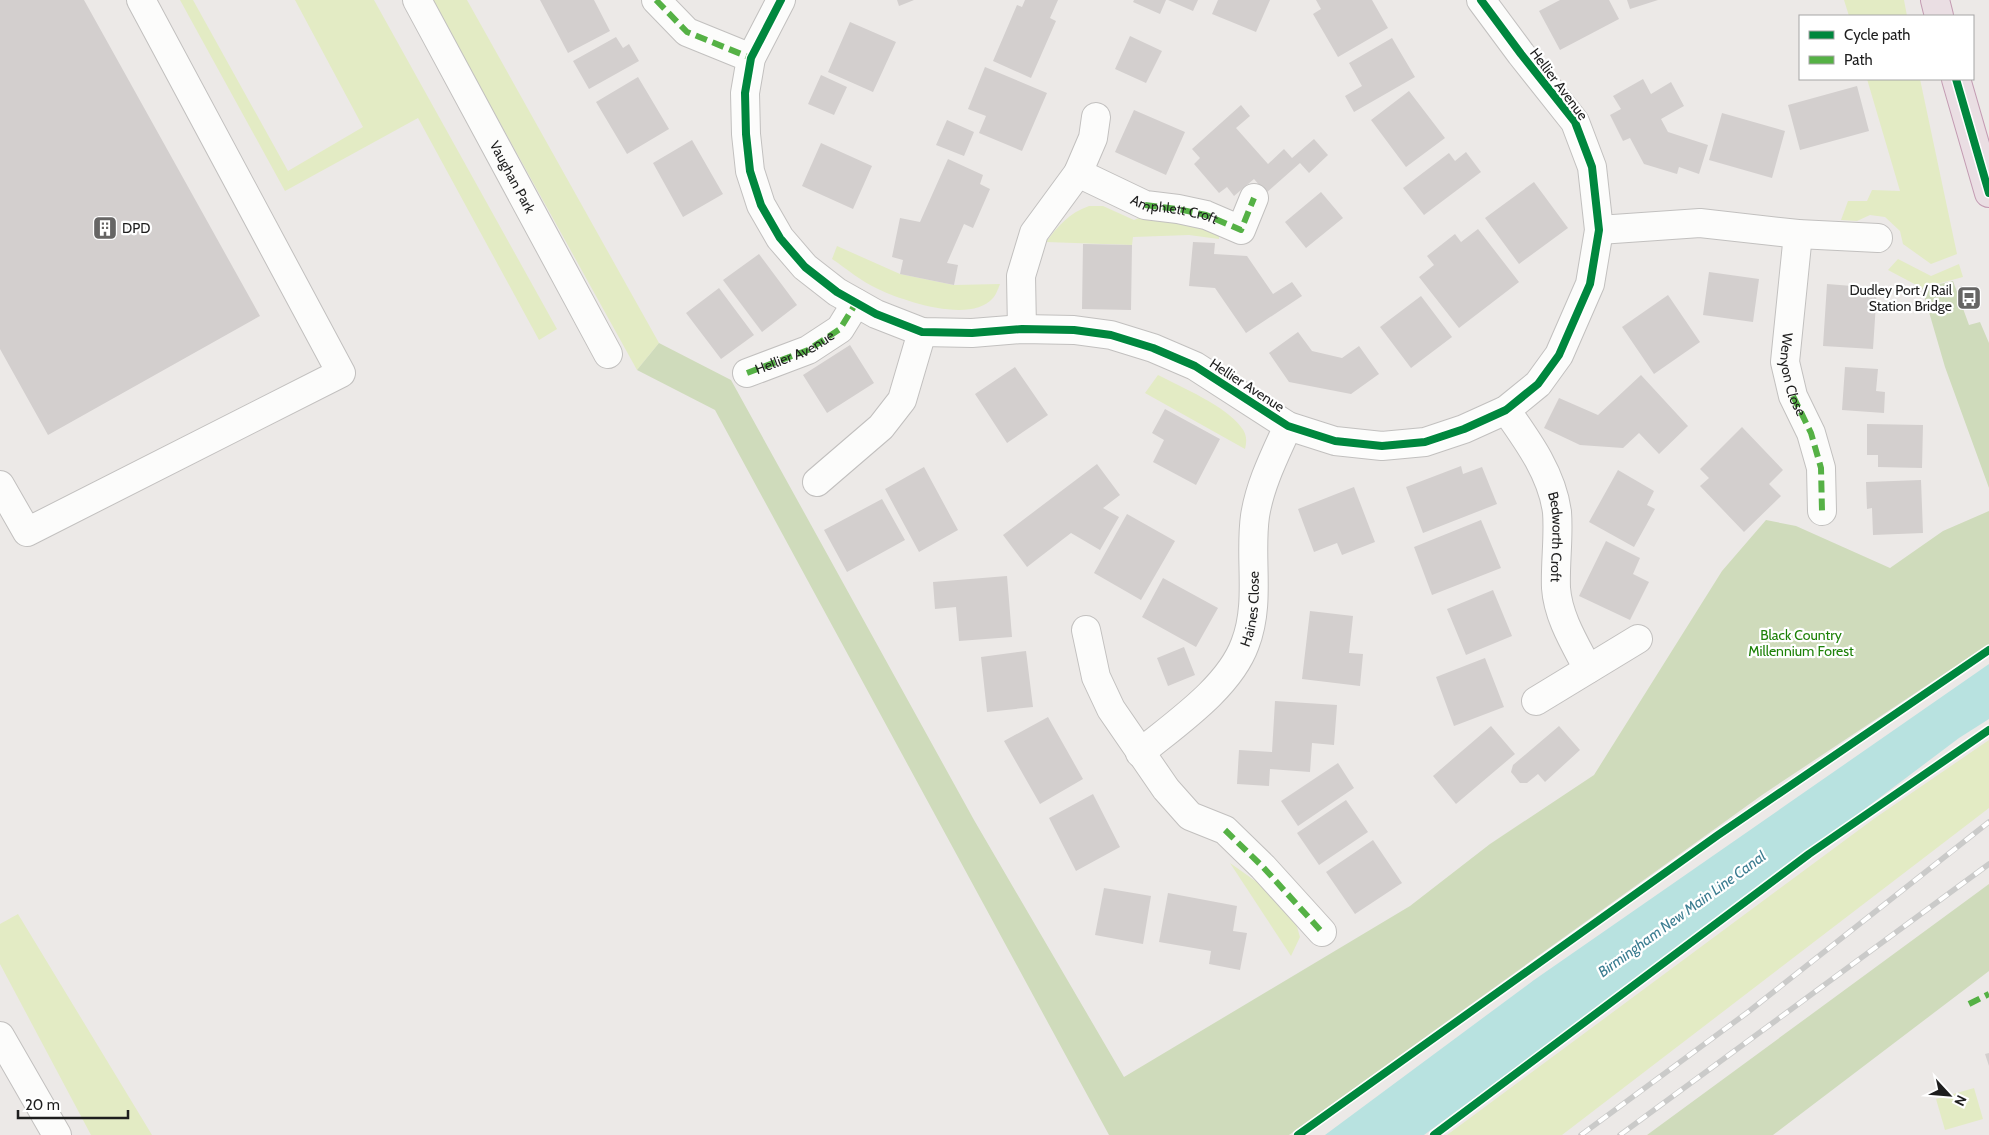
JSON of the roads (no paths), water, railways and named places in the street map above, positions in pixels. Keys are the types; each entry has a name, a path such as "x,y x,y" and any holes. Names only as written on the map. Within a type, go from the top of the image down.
{"highway":[{"path":"1935,0 1939,15"},
{"path":"1956,80 1989,192"}],"street":[{"path":"0,485 27,532 341,373 141,0"},
{"name":"Vaughan Park","path":"417,0 608,354"},
{"path":"656,0 687,32 751,58"},
{"name":"Hellier Avenue","path":"781,0 751,58 745,93 746,134 750,171 761,205 780,238 805,267 837,292 876,314 922,332 972,333 1022,329 1074,330 1111,335 1153,348 1195,366 1288,426 1335,440 1382,446 1425,442 1464,429 1506,410 1538,384 1559,356 1590,284 1598,230 1592,167 1575,122 1481,0"},
{"path":"1022,329 1021,276 1034,233 1078,173 1094,138 1096,117"},
{"name":"Amphlett Croft","path":"1078,173 1145,205 1206,215 1241,230 1254,198"},
{"path":"1598,230 1700,223 1798,234 1878,238"},
{"name":"Wenyon Close","path":"1798,234 1785,362 1793,396 1810,433 1821,468 1822,511"},
{"name":"Hellier Avenue","path":"747,374 808,350 840,329 856,303"},
{"path":"817,482 881,427 902,400 922,332"},
{"name":"Bedworth Croft","path":"1506,410 1532,446 1548,480 1556,511 1556,590 1565,624 1588,669"},
{"name":"Haines Close","path":"1140,753 1204,700 1227,674 1245,646 1253,617 1255,516 1267,472 1288,426"},
{"path":"1086,630 1096,677 1111,709 1166,789 1190,816 1225,830 1263,867 1322,932"},
{"path":"1536,701 1638,639"},
{"path":"0,1036 57,1135"}],"water":[{"name":"Birmingham New Main Line Canal","path":"1989,664 1989,719 1959,738 1716,921 1424,1135 1325,1135 1534,980"}],"railway":[{"path":"1581,1135 1748,1012 1989,822"},
{"path":"1620,1135 1989,864"}],"place":[{"name":"DPD","path":"105,228"},
{"name":"Dudley Port / Rail Station Bridge","path":"1969,298"}],"park label":[{"name":"Black Country Millennium Forest","path":"1801,644"}]}
